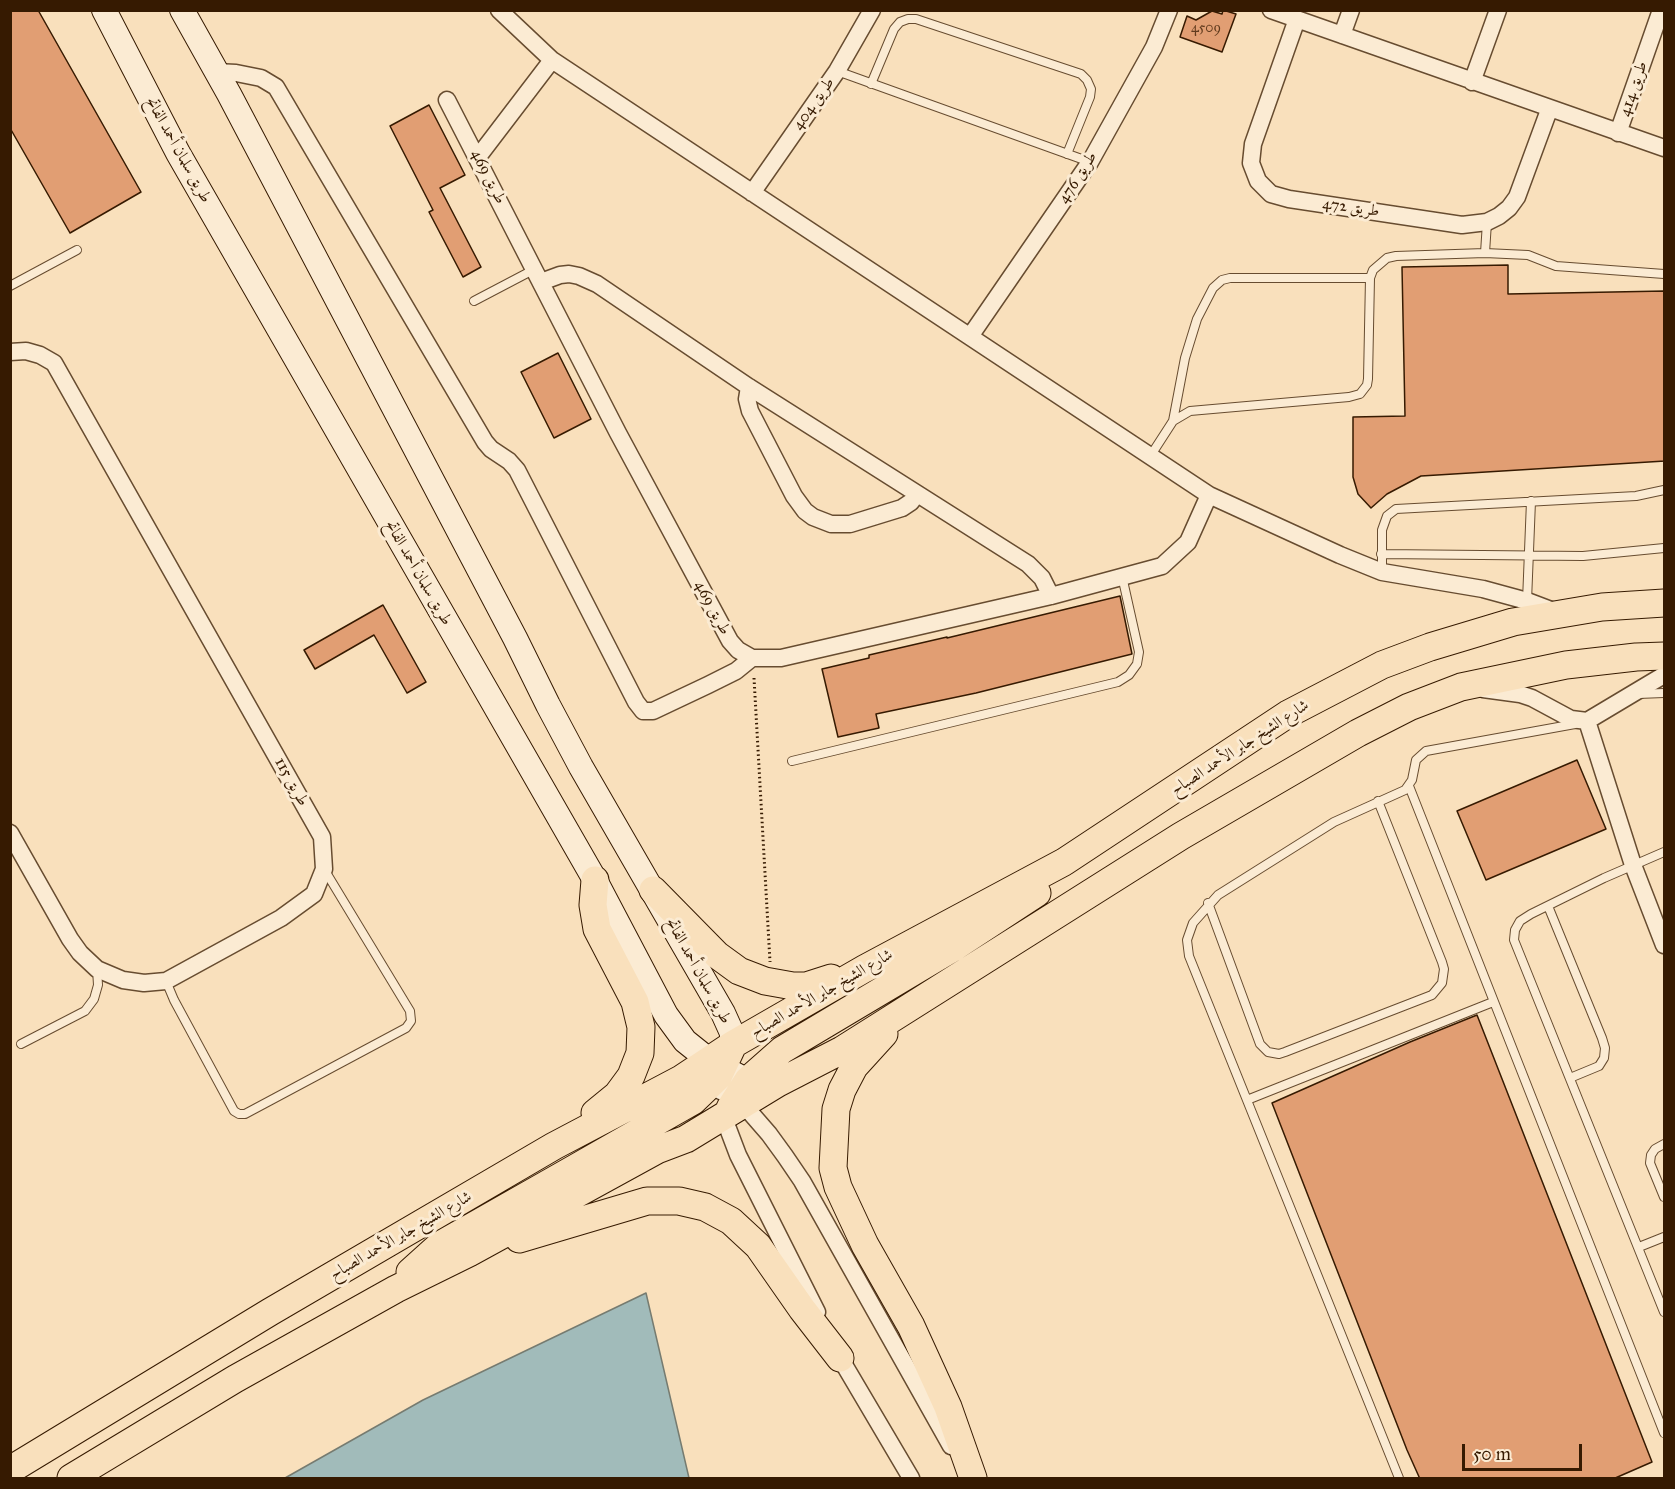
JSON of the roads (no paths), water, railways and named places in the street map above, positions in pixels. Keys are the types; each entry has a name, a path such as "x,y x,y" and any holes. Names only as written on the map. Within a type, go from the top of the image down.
{"main road":[{"name":"شارع الشيخ جابر الأحمد الصباح","path":"10,1470 270,1312 554,1146 681,1079 719,1065 864,969 1064,862 1288,714 1382,665 1430,647 1513,622 1602,607 1665,603"},
{"path":"738,1100 778,1083 842,1050 1181,836 1348,738 1409,707 1461,687 1566,665 1665,656"},
{"path":"71,1479 235,1379 396,1289 469,1253 657,1150 686,1138 738,1100 782,1050 1022,904 1045,885 1064,862"},
{"path":"554,1146 617,1095 631,1076 640,1053 641,1027 635,1002 597,929 593,905 595,880"},
{"path":"653,890 728,963 752,977 786,985 806,986 864,969"},
{"path":"907,1008 854,1067 842,1090 836,1109 833,1168 838,1187 864,1245 911,1326 948,1407 971,1479"},
{"path":"396,1289 417,1264 440,1245 683,1108 719,1065"},
{"path":"469,1253 647,1201 679,1201 705,1207 731,1221 758,1246 840,1358"}],"street":[{"name":"طريق سلمان أحمد الفاتح","path":"104,10 178,153 595,880 666,1015 685,1041 719,1065 738,1100"},
{"name":"طريق سلمان أحمد الفاتح","path":"182,10 581,767 727,1020 732,1033 719,1065"},
{"path":"499,10 552,60 1209,495 1382,572 1483,589 1527,601 1559,613"},
{"name":"طريق 404","path":"752,193 837,71 872,10"},
{"name":"طريق 476","path":"971,336 1090,162 1154,47 1169,10"},
{"path":"1271,10 1549,110 1665,148"},
{"path":"1342,35 1351,10"},
{"path":"1472,82 1498,10"},
{"name":"طريق 414","path":"1618,133 1661,10"},
{"name":"طريق 472","path":"1297,19 1253,144 1251,163 1258,181 1271,194 1289,199 1462,225 1487,222"},
{"path":"478,157 552,60"},
{"path":"216,72 261,78 276,87 485,442 517,470 636,702 643,711 653,711 708,685 736,671 752,658 781,658 1050,596 1162,566 1188,542 1209,495"},
{"name":"طريق 469","path":"447,100 618,433 730,641 738,650 752,658"},
{"path":"1487,222 1509,208 1517,197 1549,110"},
{"path":"538,276 579,276 588,279 748,387 1028,564 1042,578 1050,596"},
{"name":"طريق 115","path":"10,352 26,351 40,355 54,363 322,837 324,869 314,894 281,918 166,981 144,983 123,980 97,969 80,953 10,833"},
{"path":"748,387 747,399 750,411 794,496 813,517 831,524 850,524 902,508 917,494"},
{"path":"1461,687 1520,694 1538,701 1563,716 1587,721 1665,675"},
{"path":"1587,721 1633,865 1665,945"},
{"path":"911,1478 840,1358 738,1155 728,1126 738,1100 769,1134 802,1181 971,1479"}],"lane":[{"path":"871,84 894,29 900,22 908,19 916,19 1081,74 1088,80 1091,88 1090,97 1067,154"},
{"path":"837,71 1090,162"},
{"path":"1485,253 1487,222"},
{"path":"10,286 77,250"},
{"path":"1173,421 1190,411 1349,397 1360,394 1367,385 1368,379 1370,278 1379,263 1396,256 1485,253 1528,255 1556,266 1664,274"},
{"path":"474,301 538,276"},
{"path":"1151,455 1173,421 1185,358 1197,319 1213,288 1222,280 1230,278 1370,278"},
{"path":"1382,572 1382,530 1387,516 1396,509 1636,496 1665,490"},
{"path":"1527,601 1531,501"},
{"path":"1381,554 1583,556 1665,548"},
{"path":"792,761 1118,682 1129,675 1137,664 1139,652 1122,576"},
{"path":"1634,694 1665,693"},
{"path":"1587,721 1426,751 1416,760 1409,786 1665,1433"},
{"path":"1399,1479 1189,956 1187,940 1192,923 1208,903 1218,895 1334,822 1401,792 1409,786"},
{"path":"1208,903 1260,1044 1268,1052 1279,1054 1285,1052 1432,994 1442,983 1444,969 1378,801"},
{"path":"1665,852 1633,865 1520,921 1515,930 1514,940 1665,1312"},
{"path":"166,981 234,1111 239,1114 245,1114 406,1028 411,1021 410,1011 324,869"},
{"path":"1548,906 1605,1048 1604,1058 1599,1066 1570,1078"},
{"path":"21,1044 85,1011 94,999 98,985 97,969"},
{"path":"1247,1100 1493,1002"},
{"path":"1665,1144 1654,1149 1650,1164 1665,1197"},
{"path":"1639,1247 1665,1237"}],"water":[{"path":"646,1293 689,1478 285,1478 423,1400"}]}
